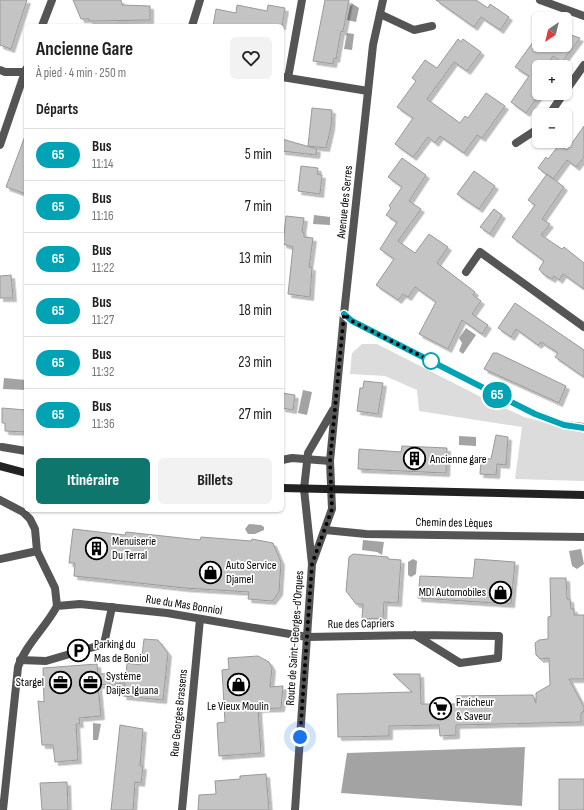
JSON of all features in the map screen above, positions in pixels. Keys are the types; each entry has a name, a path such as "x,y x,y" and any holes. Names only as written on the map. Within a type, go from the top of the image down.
{"main road":[{"path":"0,466 24,472"},
{"path":"284,488 584,495"}],"street":[{"path":"43,24 52,0"},
{"path":"193,24 200,0"},
{"path":"302,0 285,77 368,91"},
{"name":"Avenue des Serres","path":"331,490 330,461 334,408 373,45 383,0"},
{"path":"540,0 584,16"},
{"path":"380,14 414,30 432,26"},
{"path":"572,83 584,65"},
{"path":"0,70 5,72 24,71"},
{"path":"0,145 24,74"},
{"path":"516,143 532,133"},
{"path":"466,272 480,252 584,327"},
{"path":"344,314 352,321 535,414 564,425 584,428"},
{"name":"Avenue des Serres","path":"304,489 306,459 308,453 334,408"},
{"path":"2,447 24,451"},
{"path":"284,460 292,458 330,461"},
{"name":"Route de Saint-Georges-d'Orques","path":"295,810 312,564 304,489"},
{"name":"Route de Saint-Georges-d'Orques","path":"312,564 332,514 331,490"},
{"path":"0,500 23,512 30,519 35,530 37,551 55,588 57,606 51,618 20,660 18,667 3,810"},
{"name":"Chemin des Lèques","path":"325,530 366,534 584,537"},
{"path":"0,560 37,551"},
{"name":"Rue du Mas Bonniol","path":"57,606 80,604 167,613 307,637"},
{"path":"20,660 46,661 104,644 112,607"},
{"name":"Rue Georges Brassens","path":"182,810 200,619"},
{"name":"Rue des Capriers","path":"307,637 415,635 499,636 498,658 460,664 415,635"}],"shaded area":[{"path":"353,4 359,8 356,22 347,20 350,6"},
{"path":"347,33 354,34 352,50 344,49"},
{"path":"314,215 330,217 330,225 313,224"},
{"path":"466,328 476,335 463,354 459,351 462,343 459,338"},
{"path":"362,344 377,344 481,397 524,417 584,433 584,481 515,479 522,427 419,411 417,390 385,376 350,374 352,353"},
{"path":"4,378 24,380 24,390 3,389"},
{"path":"303,390 312,392 307,415 298,413"},
{"path":"459,436 476,437 476,446 459,445"},
{"path":"249,524 261,525 264,527 264,530 255,534 248,534 245,529"},
{"path":"363,540 384,542 382,555 377,552 362,550"},
{"path":"581,549 584,564 577,569 572,566 569,551"},
{"path":"413,559 417,561 416,574 411,577 408,575 408,562"},
{"path":"93,723 101,724 98,740 93,740"},
{"path":"525,747 522,806 341,793 347,753"}],"building":[{"path":"0,0 27,0 11,49 0,45"},
{"path":"73,0 121,0 122,5 150,6 150,20 89,21 89,19 81,19"},
{"path":"325,0 349,0 343,32 341,31 336,59 334,58 333,64 313,61"},
{"path":"436,0 476,0 488,8 490,4 509,17 500,30 481,17 474,27"},
{"path":"237,5 267,11 268,5 285,8 282,24 213,24 216,9 236,13"},
{"path":"572,35 580,38 572,49"},
{"path":"458,39 461,42 463,39 481,52 467,71 454,62 427,99 460,123 465,116 468,118 486,93 505,106 482,138 477,135 464,153 440,136 435,143 428,137 413,157 395,144 413,118 397,107 416,81 412,78 425,60 437,68"},
{"path":"532,43 532,52 570,52 564,60 559,60 553,56 550,60 532,60 532,100 535,100 526,113 511,102 529,76 515,67"},
{"path":"312,108 332,110 331,127 326,148 308,146"},
{"path":"584,126 584,157 576,167 567,160 553,179 538,168 546,157 548,159 557,148 564,148 567,150 568,148 572,148 572,143"},
{"path":"24,139 24,193 6,187"},
{"path":"284,140 317,149 316,155 284,151"},
{"path":"402,158 426,175 409,201 421,209 398,241 415,253 429,234 448,247 437,263 475,292 473,295 481,301 472,314 488,325 482,334 462,320 448,349 419,334 436,302 415,287 408,297 403,294 398,300 376,285 394,259 380,249 397,222 386,215 391,208 389,206 402,187 388,177"},
{"path":"301,166 318,168 317,174 322,175 320,194 298,191"},
{"path":"474,171 495,186 479,209 457,194"},
{"path":"547,174 564,187 542,219 550,224 541,235 562,249 564,247 584,263 584,289 563,274 559,280 554,276 552,279 543,274 539,269 544,261 512,237 535,205 528,200"},
{"path":"494,209 502,215 490,234 480,227"},
{"path":"286,216 304,218 302,232 304,233 304,237 313,238 309,267 312,267 310,297 288,294 293,247 284,244"},
{"path":"11,275 13,298 0,298 0,276"},
{"path":"515,303 584,350 584,377 555,357 558,353 541,342 538,345 516,329 511,337 498,328"},
{"path":"493,353 497,353 566,386 559,403 484,369"},
{"path":"364,381 383,383 378,414 357,411 360,388 363,388"},
{"path":"284,393 295,395 293,410 284,408"},
{"path":"2,408 24,410 24,432 5,431 5,423 2,423"},
{"path":"496,435 508,437 506,465 497,464 496,475 480,474 481,458 491,459"},
{"path":"402,446 447,448 446,473 358,469 359,449 401,452"},
{"path":"73,529 125,535 126,532 200,540 201,537 251,541 252,539 273,543 281,562 279,592 272,601 248,599 249,592 185,588 74,576 75,563 69,563"},
{"path":"353,554 388,557 388,559 401,560 398,603 384,602 383,618 362,619 363,604 356,604 346,591 349,557"},
{"path":"475,559 515,562 511,604 418,598 420,576 473,578"},
{"path":"550,578 566,578 567,599 570,599 571,609 574,609 574,615 584,615 584,679 569,679 584,707 584,711 581,713 581,722 456,725 456,735 440,736 439,725 389,726 389,736 338,737 337,694 412,692 393,674 420,674 421,704 456,704 456,696 529,695 533,695 536,703 536,693 550,685 549,658 540,659 536,655 535,643 539,640 548,639 548,617 551,616"},
{"path":"144,639 158,640 168,653 163,700 123,696 125,683 98,685 101,716 79,718 80,724 76,724 78,760 55,762 53,745 42,745 38,701 44,702 43,668 97,664 98,674 126,673 127,663 141,665"},
{"path":"258,656 269,662 272,668 270,687 283,686 281,708 258,709 261,753 219,756 217,723 225,722 222,670 229,669 228,658"},
{"path":"120,725 143,729 140,766 143,766 141,783 135,782 133,810 111,810"},
{"path":"266,774 269,810 198,810 199,795 216,794 215,781 240,779 240,776"},
{"path":"559,779 584,779 584,810 559,810"},
{"path":"67,782 68,810 42,810 40,783"}],"bus line":[{"name":"65","path":"344,314 352,321 535,414 564,425 584,428"}],"place":[{"name":"Ancienne gare","path":"414,459"},
{"name":"Menuiserie Du Terral","path":"97,548"},
{"name":"Auto Service Djamel","path":"211,572"},
{"name":"MDI Automobiles","path":"501,592"},
{"name":"Parking du Mas de Boniol","path":"79,651"},
{"name":"Stargel","path":"60,682"},
{"name":"Système Daijes Iguana","path":"91,683"},
{"name":"Le Vieux Moulin","path":"238,685"},
{"name":"Fraicheur & Saveur","path":"441,709"}],"route":[{"path":"300,737 312,564 317,546 332,514 330,461 344,314 352,321 431,361"}]}
